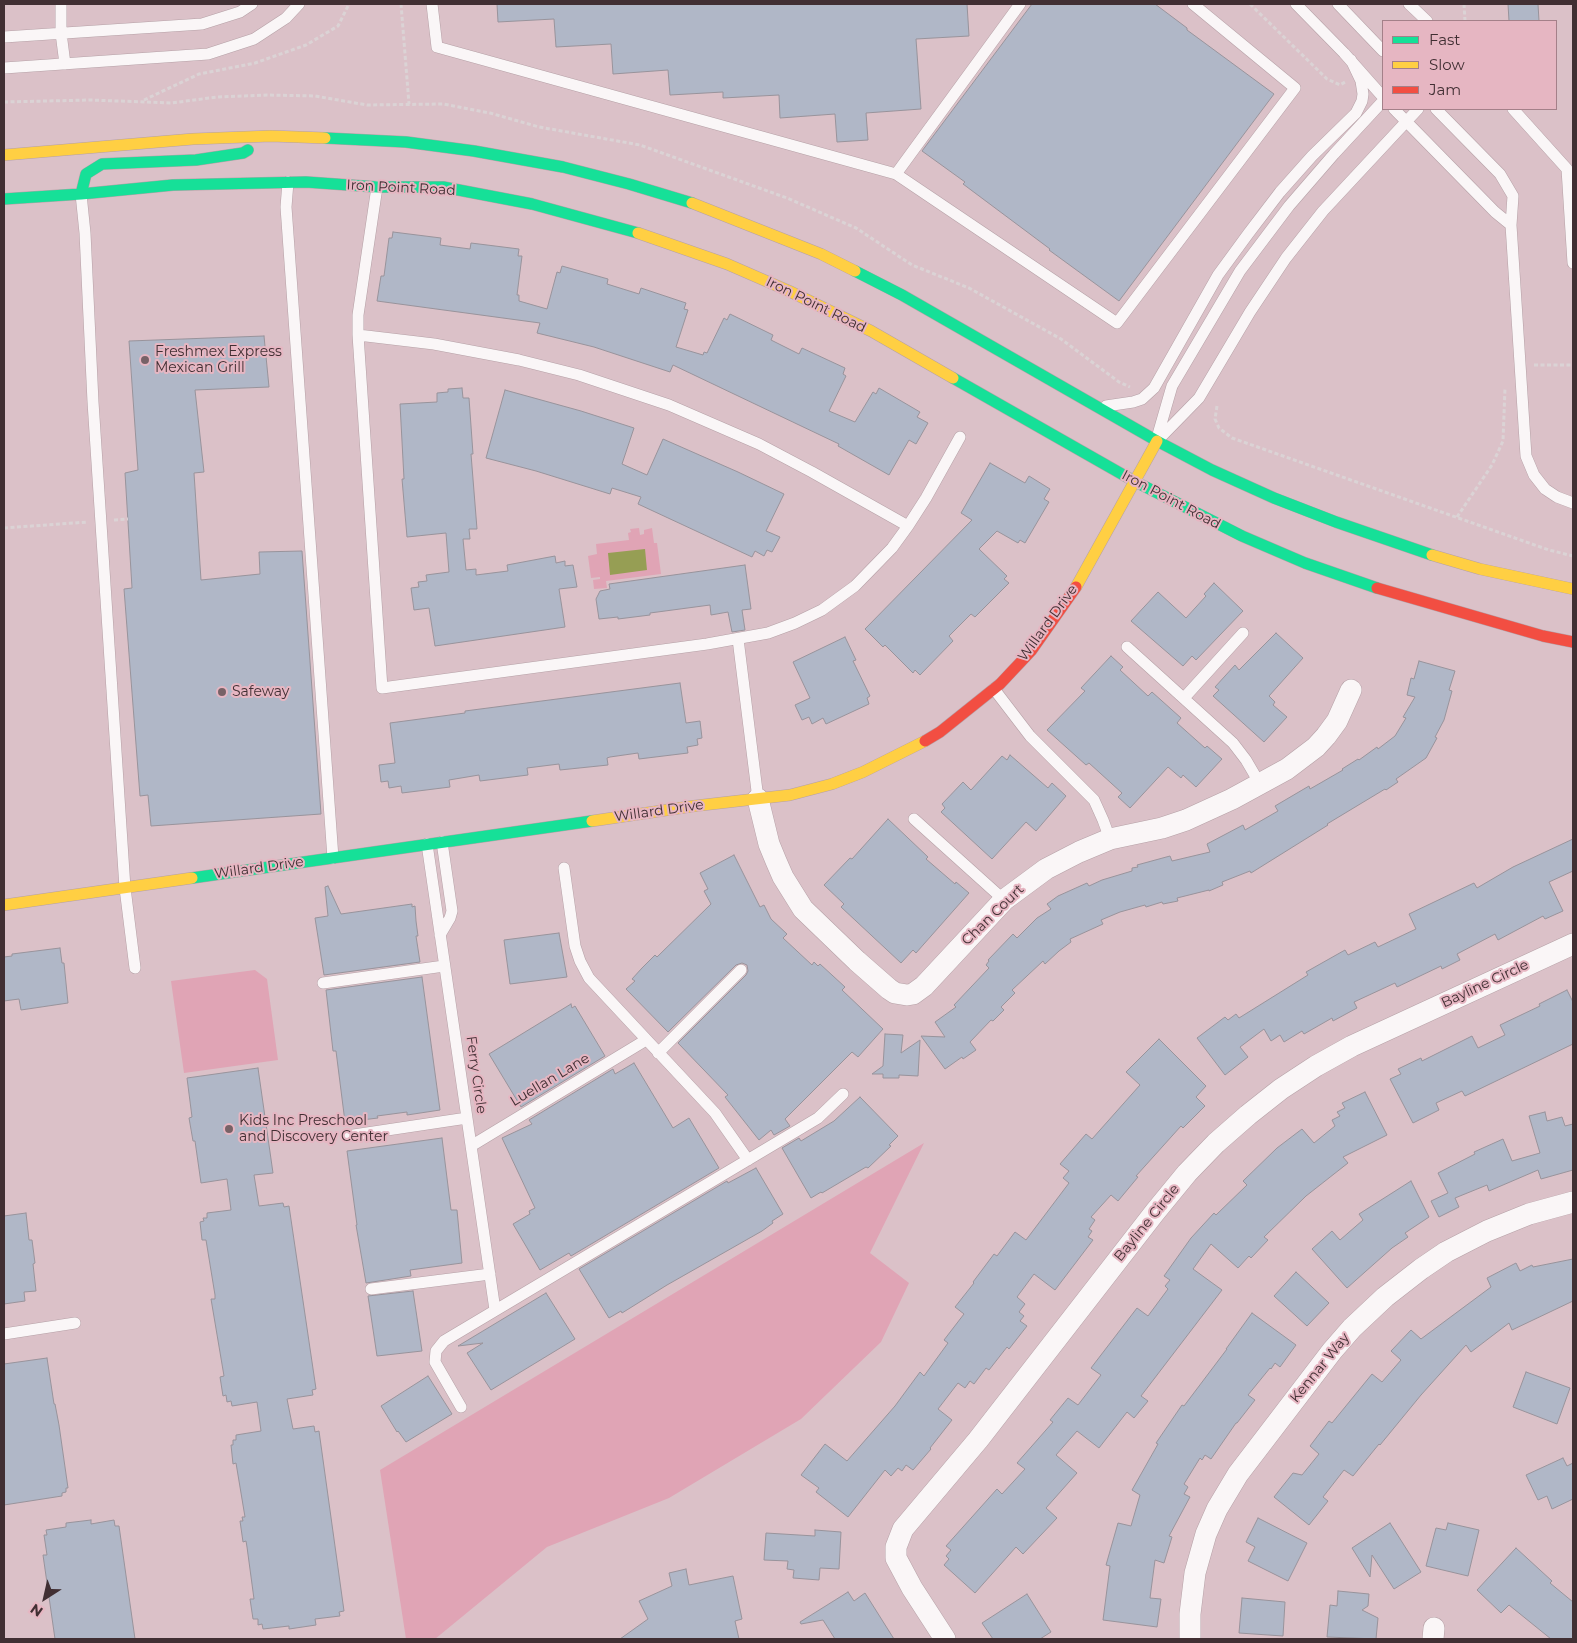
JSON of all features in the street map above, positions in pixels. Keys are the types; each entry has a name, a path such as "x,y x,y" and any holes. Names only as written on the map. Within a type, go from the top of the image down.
{"main road":[{"path":"81,194 86,174 102,164 196,160 243,154 271,136"},
{"path":"4,155 193,139 271,136 348,138 406,142 474,151 563,167 629,184 694,204 821,254 894,291 1157,441 1212,470 1274,498 1411,549 1480,570 1573,589"},
{"name":"Iron Point Road","path":"4,199 173,185 288,182 443,187 532,204 616,226 727,264 789,291 870,331 1134,481 1242,536 1305,563 1390,593 1543,636 1573,642"},
{"name":"Willard Drive","path":"4,905 685,807 790,795 832,784 886,762 940,732 994,689 1031,651 1073,592 1157,441"}],"street":[{"name":"Chan Court","path":"758,799 769,844 793,895 814,920 857,961 895,993 906,995 919,990 1004,900 1046,869 1110,839 1162,828 1211,810 1286,769 1316,747 1337,721 1351,690"},
{"name":"Bayline Circle","path":"944,1639 912,1588 896,1558 896,1547 903,1529 978,1440 1154,1212 1187,1173 1216,1143 1248,1115 1316,1066 1352,1046 1573,944"},
{"name":"Kennar Way","path":"1190,1639 1190,1614 1195,1573 1206,1534 1217,1509 1238,1474 1332,1351 1352,1328 1385,1297 1446,1252 1486,1231 1529,1214 1573,1202"}],"lane":[{"path":"61,4 61,33 65,64"},
{"path":"4,37 202,24 240,12 252,4"},
{"path":"4,68 208,54 254,39 286,18 299,4"},
{"path":"432,4 437,47 896,174 1117,323 1295,88 1193,4"},
{"path":"896,174 1020,4"},
{"path":"1296,4 1351,60 1382,98"},
{"path":"1338,4 1382,50"},
{"path":"1408,4 1426,20"},
{"path":"1098,407 1142,399 1154,388 1218,275 1248,234 1280,192 1312,156 1356,113 1363,94 1361,81 1351,60"},
{"path":"1157,441 1172,386 1240,271 1289,206 1382,100"},
{"path":"1395,110 1511,225"},
{"path":"1157,441 1199,398 1250,312 1286,258 1323,211 1417,110"},
{"path":"1437,110 1500,174 1513,196 1511,225 1526,456 1534,475 1545,489 1557,497 1573,503"},
{"path":"1514,110 1567,168 1573,263"},
{"path":"288,182 286,207 334,858"},
{"path":"377,186 358,315 358,335 382,688 738,639 768,633 795,624 822,610 855,586 875,568 908,526 960,437"},
{"path":"81,194 85,233 93,402 125,888 135,968"},
{"path":"358,335 434,344 509,358 579,375 661,402 722,427 766,448 908,526"},
{"path":"1184,698 1243,633"},
{"path":"738,639 758,799"},
{"path":"1127,646 1239,750 1260,784"},
{"path":"994,689 1030,736 1094,800 1110,839"},
{"path":"914,819 1004,900"},
{"path":"440,935 452,911 442,842"},
{"name":"Ferry Circle","path":"426,844 495,1310"},
{"path":"564,868 574,939 580,961 589,978 715,1113 748,1160"},
{"path":"324,983 444,966"},
{"path":"658,1053 741,970"},
{"name":"Luellan Lane","path":"471,1146 646,1040"},
{"path":"461,1407 435,1359 436,1351 444,1341 818,1118 843,1094"},
{"path":"347,1136 467,1118"},
{"path":"370,1289 490,1274"},
{"path":"4,1334 75,1324"}],"path":[{"path":"142,101 199,74 255,63 306,45 338,26 349,4"},
{"path":"402,4 409,104"},
{"path":"1250,4 1327,79"},
{"path":"1464,4 1465,20"},
{"path":"1520,366 1573,365"},
{"path":"1457,517 1492,465 1503,441 1505,384"},
{"path":"1218,406 1215,419 1217,424 1232,438 1549,550 1573,556"},
{"path":"4,528 128,520"}],"shaded area":[{"path":"639,528 640,535 644,534 644,530 652,528 654,543 657,543 661,574 606,581 607,588 594,589 593,580 600,579 600,577 591,578 588,556 597,554 596,544 629,540 628,533 631,532 630,529"},
{"path":"645,549 647,570 610,575 608,553"},
{"path":"255,970 267,979 278,1060 184,1073 171,981"},
{"path":"924,1143 870,1253 909,1283 881,1342 801,1419 669,1498 547,1547 435,1639 406,1639 380,1470"}],"building":[{"path":"497,4 967,4 969,36 916,39 921,109 866,113 868,140 837,142 835,114 780,118 779,95 723,98 723,92 670,95 668,70 613,74 611,44 556,47 554,19 498,22"},
{"path":"1032,4 1155,4 1274,94 1119,301 1049,250 963,184 965,182 922,151"},
{"path":"1508,4 1538,4 1539,20 1509,20"},
{"path":"393,232 441,238 440,245 470,249 471,243 519,249 518,256 522,256 517,295 519,295 519,301 547,309 557,272 560,273 562,266 608,279 607,284 639,294 641,288 686,303 684,309 688,310 676,347 703,355 704,352 707,353 724,318 727,320 730,314 773,335 771,340 799,354 802,348 845,368 843,374 846,376 829,411 855,422 873,392 876,394 879,388 920,412 917,417 928,423 916,444 909,440 889,475 838,446 839,444 673,365 670,372 594,347 537,333 540,323 377,301 381,276 384,276 389,238 392,238"},
{"name":"Safeway","path":"264,336 269,387 195,390 204,472 194,473 201,580 260,574 259,552 302,551 321,814 151,826 148,795 140,796 124,589 132,588 125,473 138,470 129,341"},
{"path":"462,388 463,398 469,398 477,529 469,529 470,539 463,539 466,570 476,569 476,575 508,571 507,565 555,556 556,563 565,561 565,566 573,565 577,587 559,589 565,627 435,646 429,608 414,610 411,588 419,587 418,582 427,581 426,575 449,572 446,533 407,537 402,479 404,479 400,404 437,402 437,393 448,392 448,389"},
{"path":"505,390 634,428 622,464 647,475 663,439 784,494 766,531 780,537 772,552 767,550 764,556 755,551 752,557 638,504 641,497 612,488 610,494 486,458"},
{"path":"990,463 1025,483 1029,476 1050,489 1044,499 1049,502 1025,543 1020,540 1018,543 997,531 979,549 1007,576 1004,579 1009,583 975,617 971,614 949,636 953,641 920,675 915,670 913,673 885,645 883,647 865,629 972,520 961,513"},
{"path":"745,565 751,609 742,610 745,630 732,632 728,612 711,615 710,605 650,613 650,615 599,619 596,599 600,591 610,589 609,584"},
{"path":"1214,583 1243,611 1196,660 1192,656 1183,666 1131,621 1158,592 1186,618 1206,596 1204,594"},
{"path":"1276,633 1303,658 1269,696 1275,702 1273,705 1287,717 1264,742 1213,696 1219,690 1215,687 1235,665 1239,670"},
{"path":"845,637 856,660 853,661 870,696 867,698 869,704 826,724 823,718 812,724 809,717 802,720 795,705 810,698 793,662"},
{"path":"1111,656 1123,667 1120,670 1148,696 1152,692 1181,718 1177,723 1205,748 1207,746 1222,759 1196,787 1183,775 1181,778 1168,767 1130,808 1118,797 1122,793 1089,763 1086,765 1047,730 1085,691 1081,688"},
{"path":"1419,661 1455,671 1449,690 1452,691 1444,720 1426,758 1396,779 1398,782 1386,790 1327,824 1251,873 1250,871 1222,882 1223,885 1209,891 1177,898 1178,901 1163,904 1162,902 1146,907 1145,905 1120,912 1101,920 1103,924 1070,939 1071,942 1045,964 1043,961 1012,990 1015,993 1001,1007 1004,1010 993,1021 991,1020 970,1042 976,1050 945,1069 921,1036 945,1037 935,1022 956,1007 954,1005 989,968 986,965 988,960 1013,934 1017,938 1037,918 1051,909 1047,904 1058,896 1087,883 1089,886 1132,871 1132,868 1138,867 1137,865 1170,856 1172,861 1210,852 1207,844 1243,825 1245,830 1278,811 1275,806 1309,786 1310,789 1343,770 1377,747 1378,749 1395,736 1406,718 1403,717 1415,697 1407,695 1411,678 1414,679"},
{"path":"680,683 686,723 700,721 702,738 697,739 698,745 687,747 688,753 639,759 638,753 607,758 608,765 560,770 559,764 527,768 528,775 480,781 479,775 449,780 450,787 402,793 401,786 389,788 388,781 381,782 379,765 395,763 390,723 465,713 465,711"},
{"path":"1010,755 1048,788 1052,783 1066,796 1036,831 1026,822 992,859 941,812 945,808 942,804 963,782 971,790 1002,756 1007,760"},
{"path":"888,819 928,857 926,859 955,884 956,882 969,893 916,953 913,950 901,963 841,907 844,904 824,885 850,858 852,859"},
{"path":"1573,839 1573,871 1549,882 1563,911 1545,919 1543,916 1498,940 1495,934 1457,954 1460,960 1442,969 1441,966 1397,987 1395,983 1354,1002 1357,1008 1333,1021 1332,1018 1304,1034 1302,1031 1284,1042 1280,1035 1271,1041 1264,1029 1240,1047 1248,1057 1225,1075 1197,1038 1225,1017 1228,1020 1236,1014 1239,1018 1308,975 1306,972 1345,950 1348,955 1375,942 1378,947 1416,929 1409,914 1474,883 1477,888 1513,867"},
{"path":"734,855 760,907 764,905 771,919 787,934 783,938 812,965 814,962 818,966 820,964 845,987 842,990 883,1029 858,1057 852,1052 785,1119 790,1126 774,1135 771,1130 759,1140 725,1097 728,1095 678,1043 746,975 748,971 747,965 742,963 736,965 668,1032 626,989 635,981 632,979 655,955 657,957 711,904 704,891 708,889 700,873"},
{"path":"328,886 341,914 412,904 412,907 415,906 418,936 416,936 420,962 324,975 315,918 328,916 325,887"},
{"path":"559,933 567,977 510,984 504,940"},
{"path":"60,948 62,963 64,963 68,1003 21,1010 19,999 4,1001 4,957 12,956 12,954"},
{"path":"422,977 440,1110 407,1115 407,1112 345,1122 336,1051 333,1051 326,990"},
{"path":"1567,990 1573,1002 1573,1044 1465,1096 1462,1091 1436,1103 1439,1110 1413,1123 1390,1079 1401,1074 1398,1069 1421,1058 1422,1061 1472,1036 1478,1048 1505,1035 1500,1025 1540,1006 1539,1004"},
{"path":"571,1004 572,1008 575,1006 605,1056 521,1107 489,1054"},
{"path":"885,1034 903,1035 901,1053 920,1040 918,1076 899,1075 899,1078 883,1078 883,1074 872,1074 883,1066"},
{"path":"1159,1039 1206,1086 1196,1097 1205,1106 1183,1128 1181,1126 1136,1176 1138,1177 1118,1201 1111,1195 1091,1217 1095,1220 1089,1229 1092,1231 1088,1237 1093,1240 1055,1290 1034,1274 1017,1297 1025,1304 1019,1312 1024,1316 1020,1321 1027,1326 1009,1349 1007,1347 989,1370 986,1368 974,1384 970,1381 965,1388 958,1383 938,1409 952,1420 913,1470 906,1465 902,1471 898,1468 891,1476 885,1470 848,1517 816,1492 819,1488 801,1475 825,1444 847,1461 895,1406 920,1372 924,1376 948,1343 944,1340 964,1314 955,1307 994,1254 997,1256 1015,1232 1026,1240 1069,1183 1063,1178 1069,1171 1060,1164 1086,1134 1092,1139 1140,1085 1126,1072"},
{"path":"634,1063 673,1128 689,1118 719,1168 571,1256 569,1253 540,1270 513,1224 530,1214 529,1211 535,1208 502,1138 532,1124 529,1120 613,1069 615,1074"},
{"path":"258,1068 273,1173 254,1175 259,1206 283,1203 284,1207 289,1206 316,1389 312,1390 313,1395 287,1399 293,1429 314,1426 315,1432 319,1431 344,1611 339,1612 340,1616 315,1619 316,1625 289,1629 289,1626 263,1629 262,1624 258,1625 258,1619 253,1619 250,1599 254,1599 246,1541 243,1542 240,1521 243,1521 242,1517 245,1517 236,1463 233,1464 231,1445 233,1445 233,1440 236,1440 236,1435 261,1431 257,1402 232,1406 231,1401 227,1402 226,1395 223,1396 220,1377 224,1376 211,1299 215,1299 215,1295 206,1240 202,1240 200,1222 204,1221 203,1218 207,1218 207,1213 231,1210 227,1179 201,1183 195,1141 193,1141 189,1118 192,1117 187,1078"},
{"path":"1365,1092 1387,1135 1343,1157 1348,1163 1306,1196 1264,1237 1268,1240 1251,1258 1249,1256 1238,1268 1211,1244 1193,1269 1222,1290 1141,1396 1148,1401 1134,1418 1127,1412 1099,1448 1077,1431 1056,1455 1077,1473 1046,1508 1057,1518 1023,1554 1016,1547 975,1593 944,1565 949,1559 946,1556 951,1550 946,1546 997,1489 1002,1494 1025,1469 1017,1463 1053,1422 1050,1420 1068,1398 1078,1405 1101,1375 1091,1368 1137,1308 1148,1316 1168,1289 1165,1286 1170,1280 1164,1276 1191,1238 1214,1213 1216,1215 1247,1185 1243,1181 1277,1148 1302,1129 1314,1143 1335,1126 1332,1120 1340,1116 1337,1112 1345,1108 1342,1103"},
{"path":"860,1097 898,1136 889,1145 891,1146 868,1168 866,1167 811,1198 782,1148 799,1138 801,1141 834,1121"},
{"path":"1545,1112 1547,1121 1562,1117 1565,1126 1573,1124 1573,1170 1541,1179 1538,1170 1489,1191 1487,1185 1455,1198 1459,1207 1439,1217 1431,1201 1448,1193 1438,1173 1475,1154 1474,1152 1503,1139 1512,1161 1540,1153 1529,1116"},
{"path":"442,1138 451,1210 457,1210 462,1263 410,1270 411,1276 366,1283 356,1225 347,1151"},
{"path":"756,1168 783,1214 762,1231 622,1313 621,1311 609,1318 579,1269 727,1181 728,1183"},
{"path":"1411,1181 1429,1217 1405,1233 1408,1237 1392,1248 1347,1288 1312,1249 1332,1231 1340,1240 1363,1220 1359,1214"},
{"path":"26,1213 29,1240 32,1240 35,1263 33,1264 36,1291 24,1292 25,1301 4,1304 4,1216"},
{"path":"1573,1259 1573,1301 1512,1330 1509,1323 1471,1352 1466,1345 1353,1476 1344,1470 1323,1497 1328,1501 1309,1525 1274,1497 1293,1473 1302,1475 1319,1454 1310,1446 1329,1421 1332,1423 1372,1374 1382,1382 1401,1360 1391,1351 1411,1330 1421,1339 1491,1287 1487,1278 1516,1263 1520,1271 1532,1265 1533,1267"},
{"path":"1296,1272 1329,1303 1307,1326 1274,1296"},
{"path":"413,1291 422,1351 377,1356 368,1296"},
{"path":"546,1293 575,1339 491,1390 467,1353 483,1343 458,1346"},
{"path":"1252,1313 1296,1345 1280,1367 1275,1363 1248,1395 1255,1400 1211,1459 1205,1455 1202,1460 1200,1458 1184,1484 1188,1487 1184,1494 1190,1497 1169,1536 1172,1537 1164,1563 1155,1560 1150,1598 1161,1599 1157,1627 1103,1620 1110,1566 1106,1565 1118,1523 1131,1526 1140,1495 1132,1490 1158,1444 1156,1443 1182,1405 1184,1406"},
{"path":"47,1358 68,1488 66,1488 66,1492 62,1493 62,1496 4,1505 4,1364"},
{"path":"1526,1372 1570,1388 1557,1424 1513,1407"},
{"path":"428,1376 452,1414 406,1442 397,1432 381,1406"},
{"path":"1563,1458 1567,1466 1573,1463 1573,1499 1552,1509 1547,1496 1538,1500 1526,1475"},
{"path":"1258,1518 1307,1543 1288,1581 1248,1561 1255,1547 1246,1542"},
{"path":"91,1520 91,1524 114,1520 115,1526 119,1526 135,1639 55,1639 43,1555 47,1555 44,1535 47,1535 46,1530 66,1527 66,1523"},
{"path":"1390,1523 1421,1572 1394,1589 1372,1555 1370,1577 1352,1548"},
{"path":"1448,1523 1479,1530 1468,1576 1426,1566 1436,1528 1446,1530"},
{"path":"815,1530 841,1532 839,1569 820,1568 819,1580 793,1578 794,1570 787,1569 788,1561 764,1560 766,1533 815,1536"},
{"path":"1516,1548 1552,1581 1550,1583 1573,1602 1573,1639 1551,1639 1509,1605 1501,1613 1477,1590"},
{"path":"686,1569 689,1585 733,1576 742,1619 735,1621 739,1639 620,1639 648,1619 639,1601 672,1586 669,1573"},
{"path":"1338,1591 1369,1594 1368,1606 1362,1610 1378,1618 1376,1639 1327,1637 1330,1605 1337,1606"},
{"path":"848,1592 854,1601 865,1593 894,1639 835,1639 823,1620 801,1624 800,1622"},
{"path":"1027,1594 1051,1632 1040,1639 993,1639 982,1623"},
{"path":"1242,1598 1285,1602 1283,1636 1239,1633"}],"traffic: fast":[{"path":"325,138 406,142 474,151 563,167 692,203"},
{"path":"81,194 86,174 102,164 196,160 243,153 248,150"},
{"path":"4,199 173,185 306,182 377,187 443,187 532,204 638,233"},
{"path":"855,271 902,295 1157,441 1212,470 1274,498 1336,522 1432,555"},
{"path":"953,378 1134,481 1242,536 1305,563 1377,588"},
{"path":"192,878 592,821"}],"traffic: slow":[{"path":"4,155 193,139 271,136 325,138"},
{"path":"692,203 821,254 855,271"},
{"path":"638,233 727,264 789,291 871,331 953,378"},
{"path":"1076,587 1157,441"},
{"path":"1432,555 1480,569 1573,589"},
{"path":"592,821 694,806 790,795 832,784 863,772 925,741"},
{"path":"4,905 192,878"}],"traffic: jam":[{"path":"925,741 940,732 1000,684 1031,651 1076,587"},
{"path":"1377,588 1543,636 1573,642"}],"place":[{"name":"Freshmex Express Mexican Grill","path":"145,360"},
{"name":"Safeway","path":"222,692"},
{"name":"Kids Inc Preschool and Discovery Center","path":"229,1129"}]}
